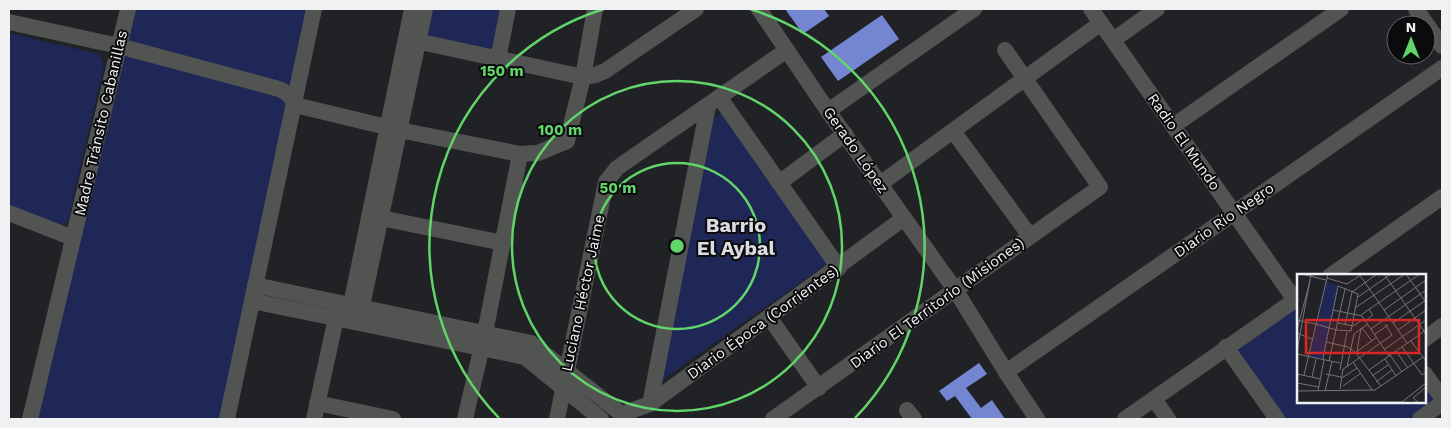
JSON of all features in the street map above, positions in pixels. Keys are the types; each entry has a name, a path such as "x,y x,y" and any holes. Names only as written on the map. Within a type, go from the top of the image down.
{"street":[{"name":"Madre Tránsito Cabanillas","path":"30,419 128,9"},
{"path":"227,419 314,9"},
{"path":"412,9 412,40"},
{"path":"357,311 412,40 425,9"},
{"path":"498,60 508,9"},
{"path":"9,22 118,46 279,89 288,93 295,104 394,128 520,154 538,153 567,141 583,77 595,9"},
{"path":"412,40 583,77 605,71 696,9"},
{"name":"Gerado López","path":"759,9 828,111 956,291 1006,372 1038,419"},
{"path":"828,111 974,9"},
{"name":"Radio El Mundo","path":"1090,9 1233,213 1297,299"},
{"path":"1113,40 1157,9"},
{"path":"1173,126 1342,9"},
{"path":"1416,9 1442,46"},
{"path":"880,184 1101,23"},
{"name":"Luciano Héctor Jaime","path":"557,419 606,182 617,168 787,50"},
{"path":"1005,50 1025,79"},
{"name":"Diario Río Negro","path":"1006,372 1442,68"},
{"name":"Diario El Territorio (Misiones)","path":"773,419 1100,188 1025,79"},
{"path":"714,102 779,182 838,268"},
{"path":"650,404 714,102"},
{"path":"357,311 381,218 394,128"},
{"path":"953,131 1030,236"},
{"path":"779,182 845,134"},
{"path":"465,419 483,340 520,154"},
{"path":"1337,274 1350,270 1442,197"},
{"path":"9,213 73,238"},
{"path":"381,218 503,243"},
{"name":"Diario Época (Corrientes)","path":"624,417 650,404 904,218"},
{"path":"254,293 357,311 483,340 525,357 601,419"},
{"path":"254,293 336,318 357,311"},
{"path":"1125,419 1297,299"},
{"path":"769,317 819,388"},
{"path":"336,318 315,411 393,419"},
{"path":"1426,338 1442,326"},
{"path":"483,340 531,343 624,417"},
{"path":"1226,347 1277,419"},
{"path":"1426,375 1442,398"},
{"path":"1154,399 1168,419"},
{"path":"1420,419 1442,403"}],"shaded area":[{"path":"131,9 313,9 227,419 31,419"},
{"path":"425,9 509,9 498,59 419,41"},
{"path":"9,33 99,54 104,65 68,222 57,227 9,208"},
{"path":"723,112 828,263 662,380 712,119"},
{"path":"1297,305 1297,403 1426,403 1426,389 1434,401 1408,419 1285,419 1234,350"}],"building":[{"path":"785,9 824,9 829,16 803,34"},
{"path":"882,15 899,39 838,81 821,57"},
{"path":"979,363 987,374 966,388 981,408 992,400 1005,419 972,419 955,396 947,401 939,391"}],"district":[{"name":"Barrio El Aybal","path":"736,236"}]}
